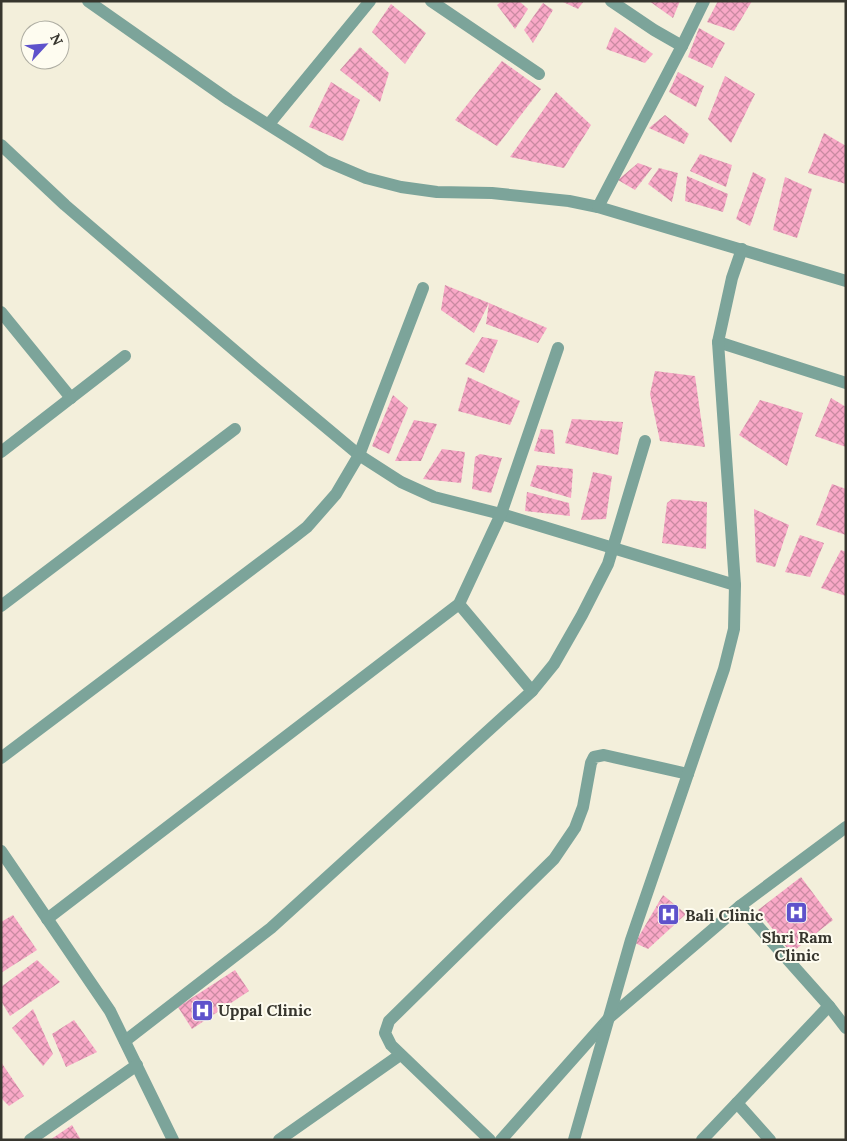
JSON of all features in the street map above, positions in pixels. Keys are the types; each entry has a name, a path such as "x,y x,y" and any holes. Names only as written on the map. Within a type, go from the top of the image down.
{"street":[{"path":"88,1 229,100 326,161 366,178 401,187 437,192 492,194 569,201 598,207 846,281"},
{"path":"268,124 370,1"},
{"path":"431,1 540,74"},
{"path":"611,1 682,46"},
{"path":"598,207 704,1"},
{"path":"1,145 73,211 255,368 359,455 401,482 434,496 501,514 735,585"},
{"path":"574,1140 631,940 724,669 734,629 735,585 718,342 732,278 742,249"},
{"path":"1,758 307,526 336,494 359,455 423,288"},
{"path":"1,312 71,398"},
{"path":"718,342 846,383"},
{"path":"47,919 459,604 501,514 558,348"},
{"path":"1,452 125,356"},
{"path":"1,606 235,429"},
{"path":"125,1040 271,928 532,691 554,664 608,564 645,441"},
{"path":"459,604 532,691"},
{"path":"490,1140 400,1055 388,1041 385,1032 389,1021 554,859 575,828 583,807 591,763 594,757 604,755 688,774"},
{"path":"501,1140 610,1017 740,906 845,830"},
{"path":"1,850 110,1011 173,1140"},
{"path":"740,906 829,1006 846,1028"},
{"path":"702,1140 829,1006"},
{"path":"279,1140 400,1055"},
{"path":"30,1140 137,1065"},
{"path":"737,1103 770,1140"}],"building":[{"path":"502,1 519,1 528,9 515,29 497,5"},
{"path":"561,1 584,1 578,9"},
{"path":"649,1 680,1 673,18"},
{"path":"718,1 752,1 734,31 707,22"},
{"path":"543,3 553,10 533,43 524,30"},
{"path":"391,4 426,33 405,64 372,32"},
{"path":"615,27 653,54 645,63 606,49"},
{"path":"699,28 725,43 712,68 688,57"},
{"path":"360,47 389,73 380,102 340,70"},
{"path":"502,61 541,89 497,146 455,120"},
{"path":"678,72 704,86 696,107 669,92"},
{"path":"725,76 755,94 731,143 708,119"},
{"path":"331,82 360,100 343,141 309,127"},
{"path":"556,92 591,125 564,168 510,157"},
{"path":"665,115 689,134 684,144 649,128"},
{"path":"824,133 846,146 846,184 808,173"},
{"path":"700,154 732,165 726,187 690,171"},
{"path":"638,163 652,168 635,190 618,180"},
{"path":"659,168 678,173 672,202 648,184"},
{"path":"753,172 766,179 750,226 736,219"},
{"path":"687,176 728,194 723,212 685,201"},
{"path":"785,177 812,189 797,238 773,230"},
{"path":"445,285 489,303 474,333 441,310"},
{"path":"489,303 547,328 538,343 486,324"},
{"path":"482,337 498,340 484,373 465,364"},
{"path":"655,371 695,376 705,447 660,441 650,394"},
{"path":"468,377 520,401 510,425 458,411"},
{"path":"393,395 408,408 389,454 372,446"},
{"path":"831,398 846,407 846,447 815,436"},
{"path":"760,400 803,413 787,466 739,435"},
{"path":"572,419 623,422 618,455 565,443"},
{"path":"414,420 437,424 421,461 395,461"},
{"path":"541,429 553,430 555,454 534,451"},
{"path":"442,449 465,452 461,483 423,479"},
{"path":"480,454 502,458 491,493 472,489 475,457"},
{"path":"537,465 573,469 571,498 530,486"},
{"path":"593,472 612,476 606,519 581,520"},
{"path":"832,484 846,489 846,535 816,525"},
{"path":"527,492 569,503 570,516 525,511"},
{"path":"672,499 707,502 706,549 662,543 667,503"},
{"path":"754,509 789,525 775,567 756,562"},
{"path":"800,535 824,543 810,577 785,572"},
{"path":"841,550 846,552 846,596 821,588"},
{"path":"801,877 833,920 791,953 758,910"},
{"path":"663,895 686,914 648,949 635,943"},
{"path":"13,915 37,950 1,973 1,922"},
{"path":"37,960 60,982 10,1016 1,1001 1,987"},
{"path":"235,970 249,991 192,1029 178,1007"},
{"path":"33,1009 53,1054 43,1066 12,1028"},
{"path":"74,1020 97,1052 66,1067 52,1034"},
{"path":"1,1062 24,1096 9,1106 1,1098"},
{"path":"72,1125 81,1140 50,1140"}],"place":[{"name":"Shri Ram Clinic","path":"797,913"},
{"name":"Bali Clinic","path":"669,915"},
{"name":"Uppal Clinic","path":"202,1010"}]}
